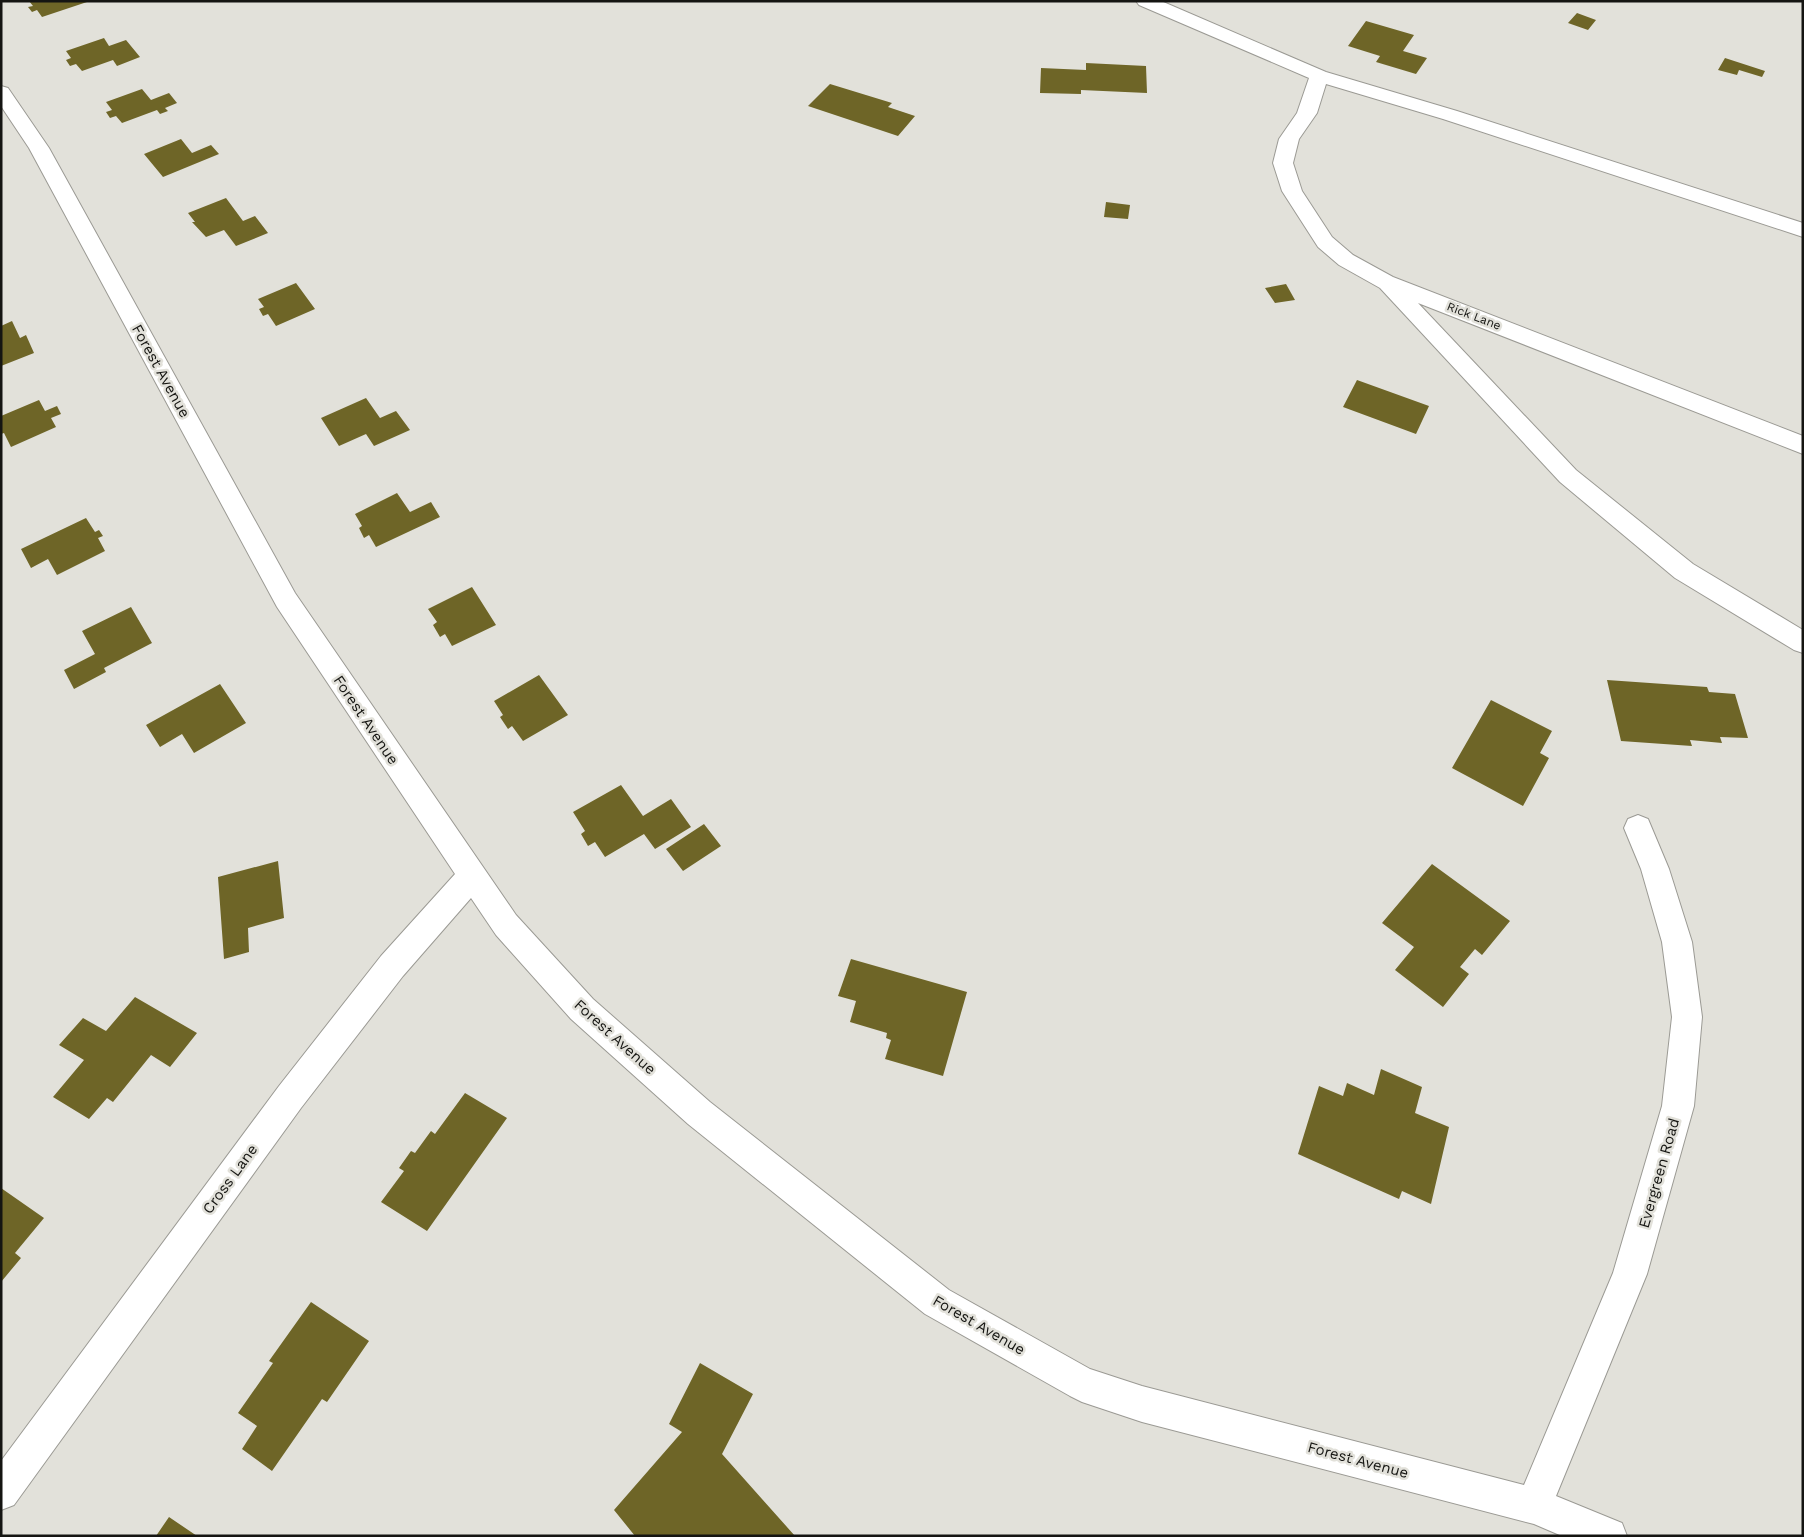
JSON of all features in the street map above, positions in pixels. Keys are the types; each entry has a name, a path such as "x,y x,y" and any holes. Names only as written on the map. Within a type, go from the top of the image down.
{"street":[{"path":"1145,1 1319,76 1450,115 1803,230"},
{"name":"Rick Lane","path":"1319,76 1307,113 1289,139 1283,163 1292,191 1325,242 1346,260 1385,282 1803,445"},
{"name":"Forest Avenue","path":"1,92 39,148 286,600 506,925 582,1009 699,1113 937,1302 1082,1384 1142,1404 1534,1506 1609,1536"},
{"path":"1385,282 1568,476 1684,571 1803,643"},
{"name":"Evergreen Road","path":"1534,1506 1630,1274 1678,1106 1687,1017 1677,942 1655,869 1638,828"},
{"name":"Cross Lane","path":"1,1492 290,1097 392,966 472,876"}],"building":[{"path":"29,1 87,2 42,17 37,10 32,12 28,7 33,6"},
{"path":"1577,13 1596,20 1588,30 1568,23"},
{"path":"1366,21 1414,35 1403,51 1427,58 1416,74 1376,62 1380,56 1348,46"},
{"path":"104,38 109,46 126,40 140,57 117,66 113,60 82,71 76,64 70,66 66,60 71,58 66,51"},
{"path":"1725,58 1765,71 1762,77 1739,70 1737,75 1718,70"},
{"path":"1086,63 1146,66 1147,93 1081,90 1081,94 1040,93 1041,68 1086,70"},
{"path":"830,84 892,103 888,107 915,116 898,136 808,106"},
{"path":"142,89 151,100 169,93 177,103 165,108 168,111 160,114 157,110 122,123 116,116 110,118 106,112 112,110 106,102"},
{"path":"181,139 192,153 211,145 219,154 163,177 144,154"},
{"path":"226,198 243,221 255,216 268,233 236,246 224,230 206,237 192,222 195,222 188,213"},
{"path":"1106,202 1130,205 1128,219 1104,217"},
{"path":"296,283 315,309 276,326 268,314 263,316 259,309 264,307 258,299"},
{"path":"1286,284 1295,300 1275,303 1265,288"},
{"path":"12,321 20,338 26,335 34,353 1,366 1,326"},
{"path":"1357,380 1429,406 1416,434 1343,407"},
{"path":"366,398 380,418 396,411 410,430 374,446 366,434 339,446 321,418"},
{"path":"39,400 45,411 57,406 61,414 51,418 56,427 11,447 4,433 1,434 1,416"},
{"path":"397,493 410,512 431,502 440,517 376,547 369,535 364,538 359,528 362,526 355,514"},
{"path":"86,518 95,532 99,530 103,536 98,538 105,551 57,575 48,559 31,568 21,549"},
{"path":"472,587 496,625 452,646 445,634 440,637 433,625 437,622 428,609"},
{"path":"131,607 152,643 104,668 106,672 74,689 64,670 95,654 82,631"},
{"path":"539,675 568,715 523,741 512,726 508,729 500,717 503,715 494,701"},
{"path":"1607,680 1707,687 1709,692 1735,694 1748,738 1720,737 1722,743 1690,740 1692,746 1621,741"},
{"path":"220,684 246,723 194,753 182,734 160,747 146,725"},
{"path":"1491,700 1552,731 1540,753 1549,758 1523,806 1452,768"},
{"path":"621,785 643,816 671,799 691,827 655,849 644,834 605,857 595,842 588,846 581,834 585,831 573,812"},
{"path":"704,824 721,846 683,871 666,849"},
{"path":"278,861 284,918 248,928 249,952 224,959 218,877"},
{"path":"1432,864 1510,921 1482,955 1475,949 1460,967 1469,974 1443,1007 1395,970 1414,947 1382,923"},
{"path":"851,959 967,992 943,1076 885,1059 891,1040 886,1038 887,1033 850,1022 856,1001 838,996"},
{"path":"135,997 197,1033 170,1067 151,1055 113,1102 107,1098 89,1119 53,1097 84,1060 59,1045 83,1018 106,1031"},
{"path":"1381,1069 1422,1087 1415,1113 1449,1127 1431,1204 1402,1191 1399,1199 1298,1154 1319,1086 1343,1096 1347,1083 1374,1095"},
{"path":"465,1093 507,1118 427,1231 381,1202 404,1171 399,1168 411,1151 415,1153 431,1131 435,1134"},
{"path":"1,1188 44,1218 15,1253 21,1258 1,1282"},
{"path":"311,1302 369,1341 327,1402 322,1399 272,1471 242,1449 257,1426 238,1413 273,1363 269,1361"},
{"path":"700,1363 753,1394 722,1454 795,1536 635,1536 614,1510 682,1432 669,1424"},
{"path":"169,1517 197,1536 156,1536"}]}
